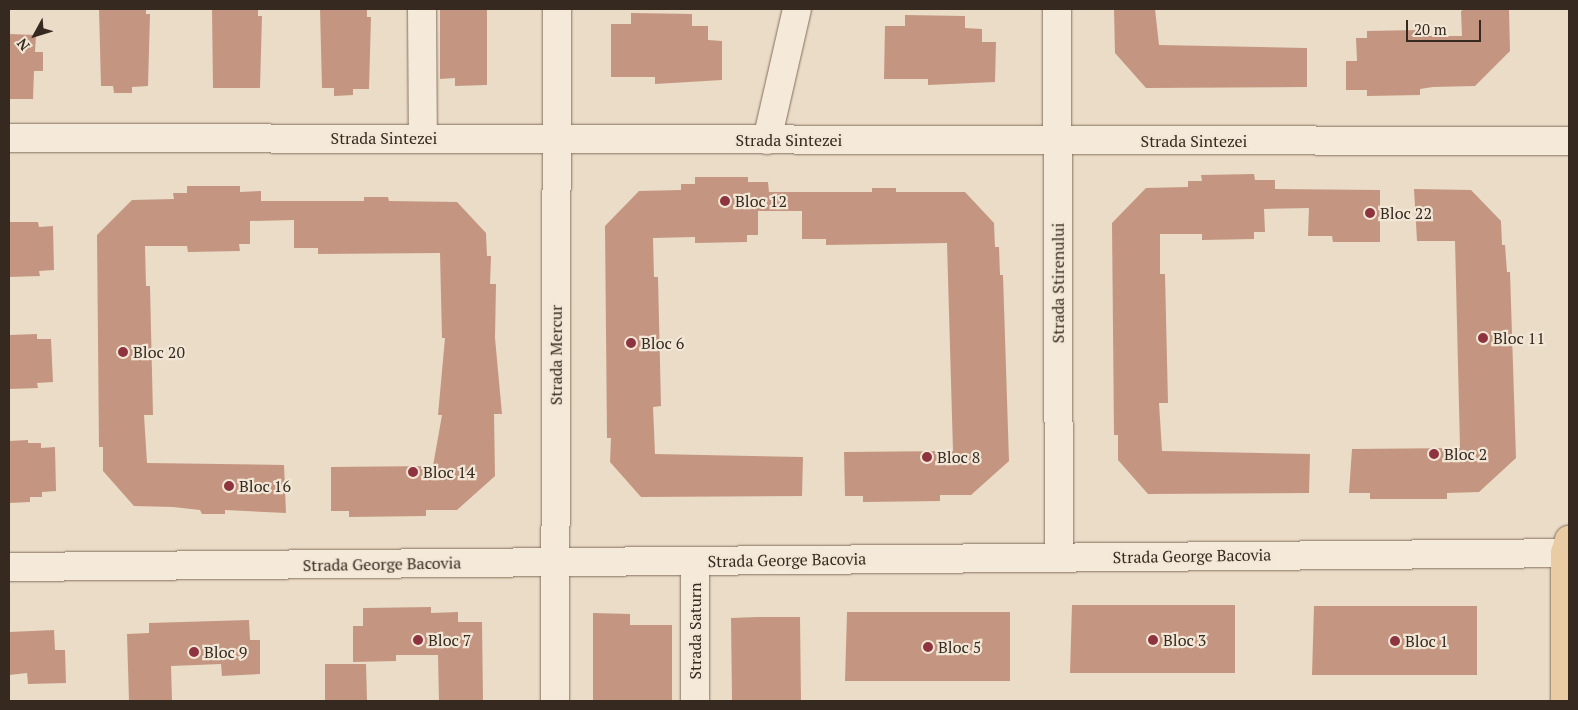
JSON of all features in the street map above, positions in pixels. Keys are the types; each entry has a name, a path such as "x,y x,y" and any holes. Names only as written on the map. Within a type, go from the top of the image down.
{"main road":[{"path":"1565,701 1568,549"}],"street":[{"path":"422,9 424,139"},
{"name":"Strada Mercur","path":"555,701 557,9"},
{"path":"767,140 797,9"},
{"name":"Strada Stirenului","path":"1057,9 1059,557"},
{"name":"Strada Sintezei","path":"9,138 1569,141"},
{"name":"Strada George Bacovia","path":"9,567 1059,557 1568,549"},
{"name":"Strada Saturn","path":"695,560 695,701"}],"building":[{"path":"99,9 146,9 146,14 150,14 148,86 132,87 132,93 114,93 113,86 101,86"},
{"path":"212,9 258,9 258,16 262,16 260,88 213,88"},
{"path":"320,9 367,9 367,17 371,17 369,89 353,89 353,95 334,96 334,88 322,88"},
{"path":"440,9 487,9 487,85 455,86 455,78 440,79"},
{"path":"1114,9 1155,9 1159,45 1307,48 1307,87 1146,88 1115,53"},
{"path":"1465,9 1509,9 1510,51 1475,86 1420,89 1420,95 1367,96 1367,90 1346,90 1346,61 1357,61 1356,38 1367,38 1367,31 1419,30 1419,36 1462,36 1461,11"},
{"path":"631,13 692,14 692,26 708,26 708,40 722,41 722,80 655,84 655,77 611,77 611,24 631,24"},
{"path":"905,15 965,16 965,28 982,29 982,42 996,42 995,82 928,85 928,79 884,79 885,26 905,26"},
{"path":"9,34 36,35 35,52 43,52 43,71 34,71 33,99 9,99"},
{"path":"1254,174 1255,180 1275,180 1275,189 1380,190 1380,242 1333,242 1332,236 1308,236 1309,208 1264,209 1265,232 1254,232 1254,239 1202,240 1202,234 1160,234 1160,274 1165,274 1168,403 1159,403 1162,451 1310,454 1309,493 1148,494 1118,460 1118,435 1114,435 1112,223 1146,188 1188,187 1188,181 1202,181 1201,175"},
{"path":"695,177 748,177 748,182 768,182 769,192 872,192 872,188 896,188 896,192 965,192 994,223 995,247 999,247 1000,275 1003,275 1009,461 971,495 940,495 940,501 863,502 863,496 845,496 844,452 953,451 947,243 826,245 826,239 802,239 802,211 758,211 758,235 747,235 747,242 695,243 695,237 653,238 654,277 658,277 661,406 653,407 655,454 803,457 802,496 641,497 610,462 611,438 607,438 605,226 639,191 681,190 681,184 695,184"},
{"path":"187,186 240,186 240,192 261,191 261,201 364,201 364,197 388,197 389,201 457,202 486,233 487,256 491,256 490,284 496,284 495,338 502,414 494,414 495,476 457,510 426,510 426,516 349,517 349,511 331,511 331,467 433,466 442,415 438,415 445,338 442,338 440,253 318,254 318,248 294,248 294,220 250,221 250,244 239,244 240,251 188,252 187,246 145,246 146,286 150,286 153,415 144,415 147,463 284,465 286,513 225,510 225,514 202,514 200,510 134,506 103,471 103,447 99,447 97,235 132,200 174,199 173,193 187,193"},
{"path":"1414,189 1471,190 1501,221 1502,245 1505,245 1507,272 1510,272 1516,458 1479,492 1447,493 1447,499 1370,499 1370,493 1349,493 1352,449 1460,448 1455,241 1417,241"},
{"path":"9,222 38,222 39,227 53,226 54,270 39,271 40,276 9,277"},
{"path":"37,334 37,339 51,339 53,382 37,383 38,388 9,389 9,335"},
{"path":"28,440 28,443 41,443 41,448 55,447 56,491 42,492 42,497 30,497 30,502 9,503 9,441"},
{"name":"Bloc 3","path":"1072,605 1235,605 1235,673 1070,673"},
{"name":"Bloc 1","path":"1314,606 1477,606 1477,675 1312,675"},
{"name":"Bloc 7","path":"431,607 431,613 458,612 458,622 482,622 483,701 439,701 438,655 396,655 396,661 353,662 353,626 363,626 363,608"},
{"name":"Bloc 5","path":"847,612 1010,612 1010,681 845,681"},
{"path":"593,613 630,614 630,625 672,625 672,701 593,701"},
{"path":"800,617 801,701 732,701 731,618"},
{"name":"Bloc 9","path":"249,620 250,640 260,640 260,674 222,676 221,664 171,666 172,701 129,701 127,634 149,633 149,623"},
{"path":"54,630 55,650 65,650 66,683 28,684 27,673 9,675 9,632"},
{"path":"325,664 366,664 367,701 325,701"}],"place":[{"name":"Bloc 12","path":"725,201"},
{"name":"Bloc 22","path":"1370,213"},
{"name":"Bloc 11","path":"1483,338"},
{"name":"Bloc 6","path":"631,343"},
{"name":"Bloc 20","path":"123,352"},
{"name":"Bloc 2","path":"1434,454"},
{"name":"Bloc 8","path":"927,457"},
{"name":"Bloc 14","path":"413,472"},
{"name":"Bloc 16","path":"229,486"},
{"name":"Bloc 7","path":"418,640"},
{"name":"Bloc 3","path":"1153,640"},
{"name":"Bloc 1","path":"1395,641"},
{"name":"Bloc 5","path":"928,647"},
{"name":"Bloc 9","path":"194,652"}]}
